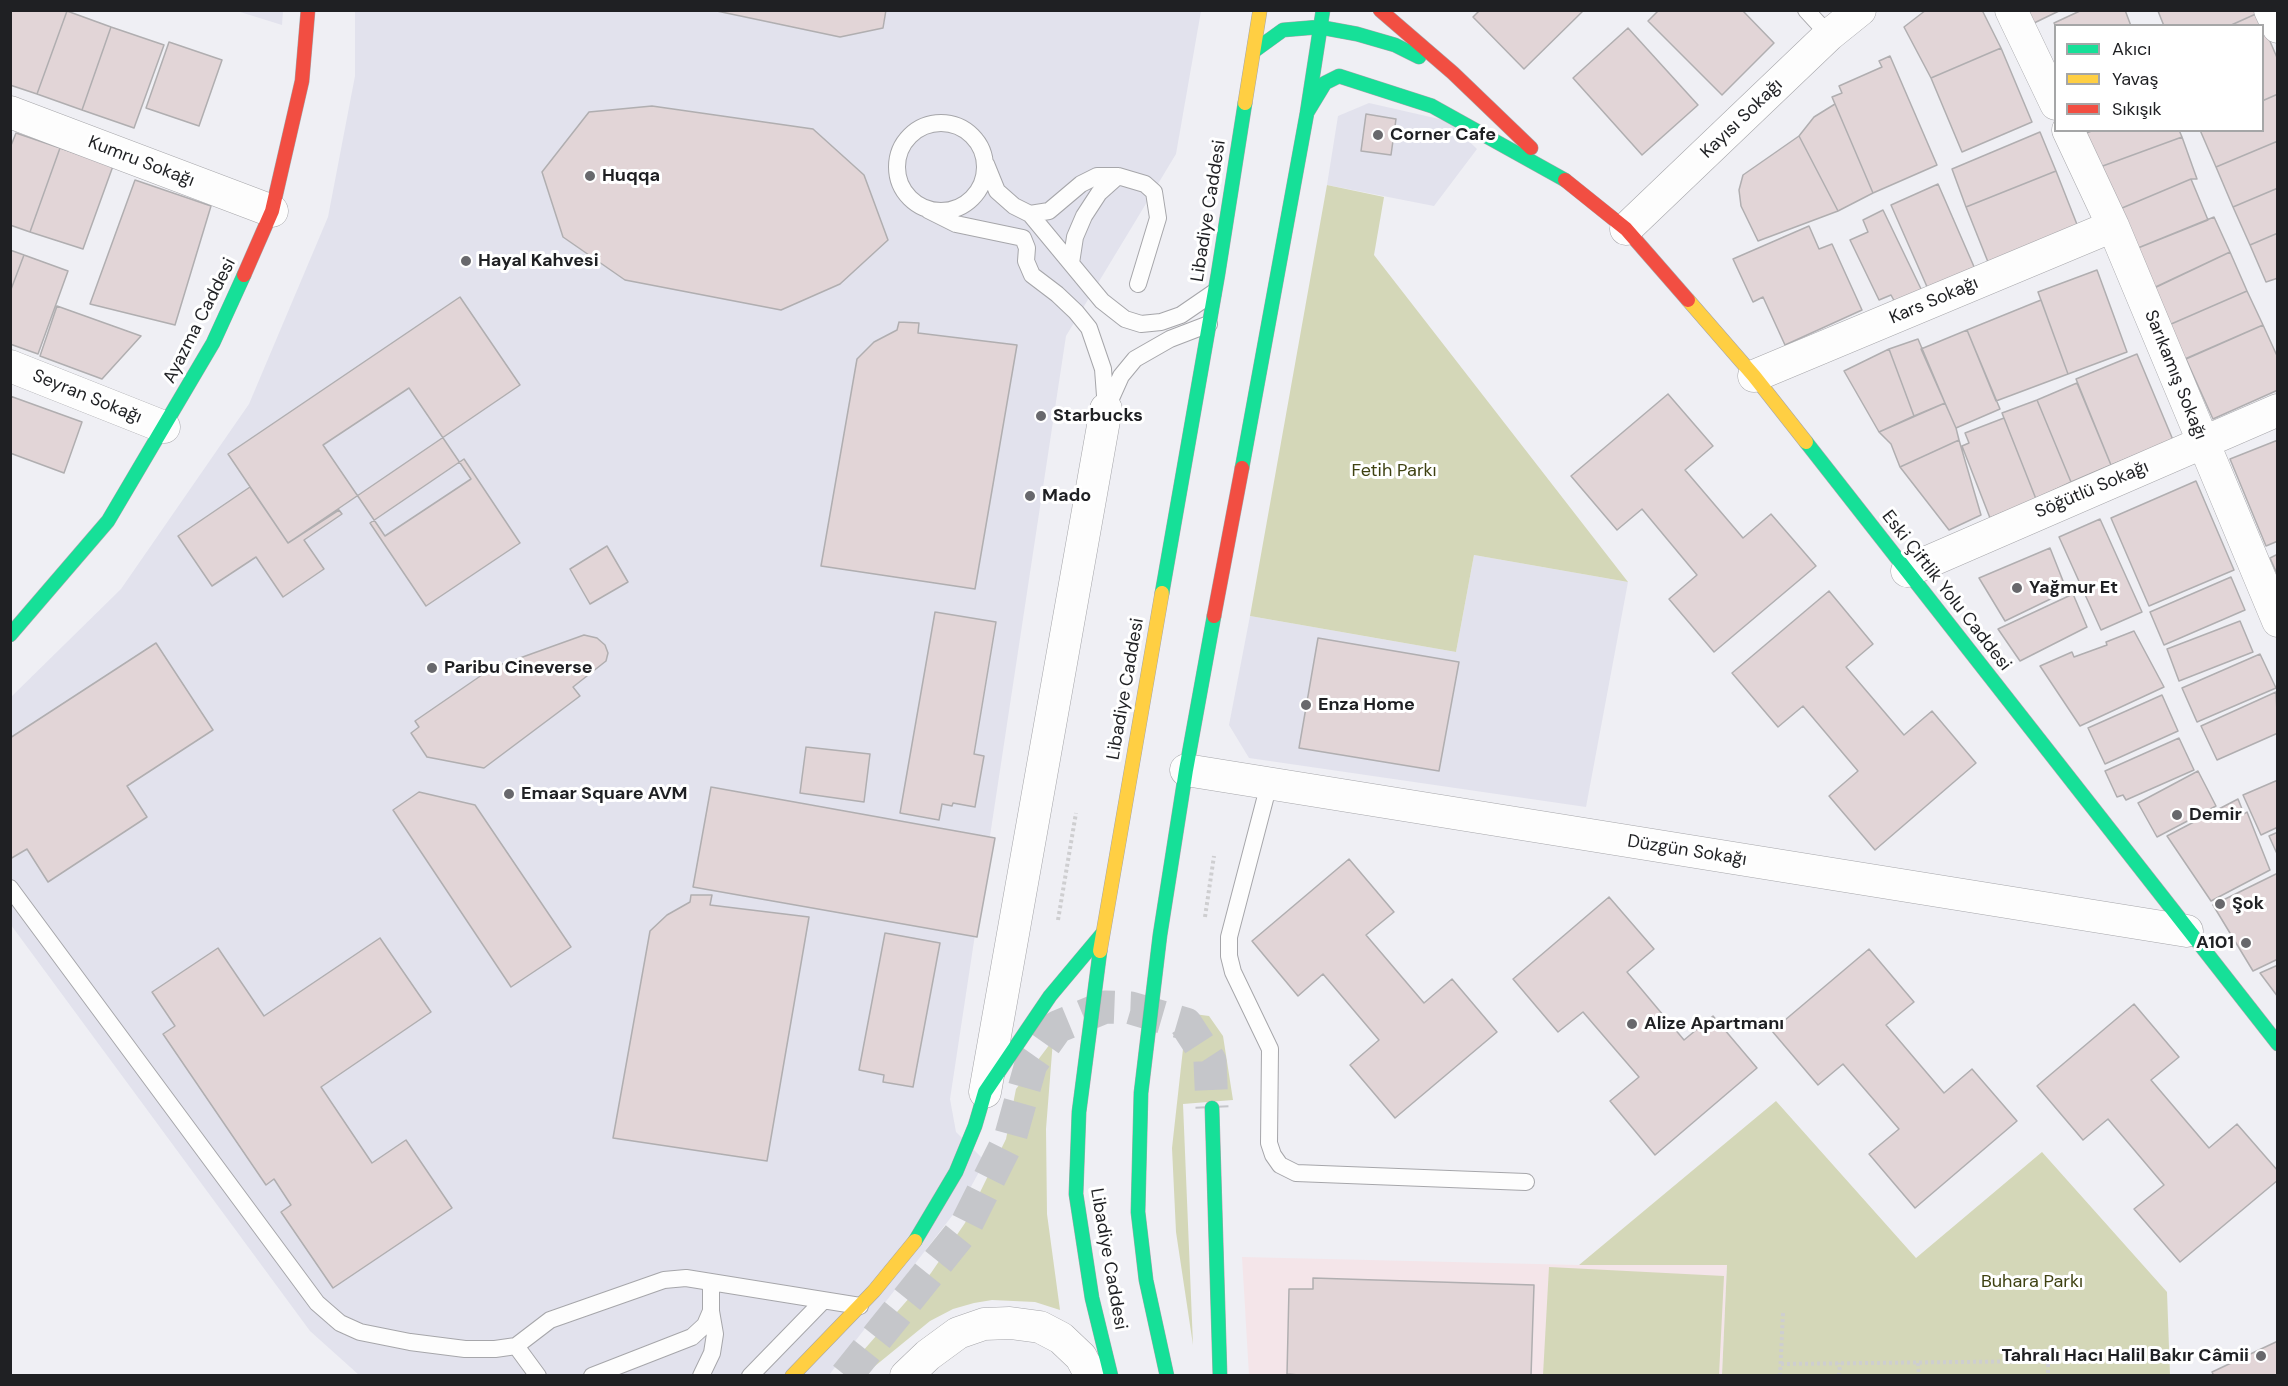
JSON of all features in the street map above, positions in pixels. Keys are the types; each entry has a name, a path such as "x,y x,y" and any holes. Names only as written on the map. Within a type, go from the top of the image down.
{"main road":[{"name":"Ayazma Caddesi","path":"12,631 108,521 213,343 272,211 302,81 308,10"},
{"name":"Libadiye Caddesi","path":"1111,1376 1092,1298 1076,1194 1079,1112 1102,934 1209,324 1260,10"},
{"path":"1269,10 1271,18 1304,51 1339,76 1432,106 1565,180"},
{"name":"Libadiye Caddesi","path":"1167,1376 1146,1280 1138,1212 1141,1093 1160,934 1186,770 1307,112 1304,51 1319,27 1323,10"},
{"path":"1380,10 1453,73 1565,180"},
{"path":"1254,51 1283,30 1319,27 1358,34 1395,45 1453,73"},
{"path":"1307,112 1325,83 1339,76"},
{"name":"Eski Çiftlik Yolu Caddesi","path":"1565,180 1626,230 1754,376 2277,1044"},
{"path":"792,1376 860,1306 913,1244 938,1206 956,1172 975,1126 985,1092 1050,996 1102,934"},
{"path":"1212,1108 1220,1376"}],"street":[{"name":"Kayısı Sokağı","path":"1626,230 1829,35 1860,10"},
{"path":"2011,10 2054,102"},
{"path":"2270,10 2277,27"},
{"name":"Kumru Sokağı","path":"10,112 272,211"},
{"name":"Sarıkamış Sokağı","path":"2069,132 2113,226 2277,621"},
{"name":"Kars Sokağı","path":"1754,376 2113,226"},
{"name":"Seyran Sokağı","path":"10,366 164,427"},
{"path":"985,1092 1106,409"},
{"name":"Söğütlü Sokağı","path":"1907,571 2277,410"},
{"name":"Düzgün Sokağı","path":"1186,770 2187,931"},
{"path":"906,1376 928,1354 958,1333 984,1324 1010,1323 1040,1327 1061,1338 1081,1357 1091,1376"}],"lane":[{"path":"1806,10 1829,35"},
{"path":"1106,409 1103,369 1089,328 1070,306 1032,275 1026,261 1027,248 1023,238 957,224 915,204 898,181 896,167 898,153 905,139 917,129 931,123 946,122 961,127 974,136 982,149 997,191 1014,206 1030,214 1102,301 1125,319 1141,324 1161,322 1181,315 1214,293"},
{"path":"928,210 942,212 969,202 978,191 984,178 986,164"},
{"path":"1030,214 1049,211 1081,184 1097,176 1118,176 1145,184 1154,192 1158,218 1138,284"},
{"path":"1071,263 1075,237 1084,216 1100,193 1118,176"},
{"path":"1106,409 1121,376 1135,360 1170,339 1209,324"},
{"path":"1269,784 1233,918 1229,946 1233,972 1270,1049 1269,1143 1273,1155 1280,1165 1296,1173 1526,1182"},
{"path":"10,888 317,1302 340,1323 360,1332 410,1342 465,1349 495,1349 516,1346 550,1320 664,1280 686,1278 860,1306"},
{"path":"592,1376 692,1337 705,1325 711,1311 713,1294 711,1282"},
{"path":"750,1376 823,1300"},
{"path":"701,1376 712,1353 715,1334 711,1311"},
{"path":"516,1346 538,1376"}],"path":[{"path":"1058,920 1076,813"},
{"path":"1205,914 1214,856"},
{"path":"1780,1376 1783,1313"},
{"path":"1780,1364 2048,1361 2048,1376"},
{"path":"1839,1363 1839,1376"},
{"path":"1918,1363 1919,1376"}],"shaded area":[{"path":"237,11 283,11 282,25"},
{"name":"Emaar Square AVM","path":"355,11 1201,11 1176,154 1066,336 950,1099 956,1132 985,1161 962,1203 829,1375 359,1375 310,1331 11,925 10,698 121,589 249,404 328,217 355,76"},
{"path":"1369,103 1448,121 1477,149 1434,206 1327,185 1338,116"},
{"path":"1474,555 1628,582 1586,807 1249,758 1229,725 1250,616 1456,652"},
{"path":"1242,1257 1579,1265 1727,1265 1722,1375 1249,1375"}],"green space":[{"name":"Fetih Parkı","path":"1327,185 1384,197 1374,255 1628,582 1474,555 1456,652 1250,616"},
{"path":"1187,1013 1209,1016 1223,1036 1233,1100 1183,1104 1193,1345 1176,1232 1172,1148"},
{"path":"1053,1040 1046,1129 1047,1214 1060,1310 1035,1302 992,1300 953,1309 930,1321 864,1375 842,1375 931,1273 965,1223 1006,1139 1016,1089"},
{"name":"Buhara Parkı","path":"1776,1101 1916,1258 2042,1152 2167,1292 2170,1375 1722,1375 1727,1265 1579,1265"},
{"path":"1549,1267 1724,1276 1719,1375 1543,1375"}],"building":[{"path":"10,10 67,11 37,94 10,85"},
{"path":"712,10 886,10 883,28 840,37"},
{"path":"1480,10 1584,10 1524,69 1473,17"},
{"path":"1659,10 1742,10 1774,43 1722,95 1648,21"},
{"path":"1926,10 1982,10 2001,48 1931,78 1904,27"},
{"path":"2023,10 2061,10 2030,25"},
{"path":"2082,10 2125,10 2130,24 2054,24"},
{"path":"2257,10 2258,13 2233,24 2163,24 2158,11"},
{"path":"67,11 111,27 82,110 37,94"},
{"path":"2258,13 2263,24 2233,24"},
{"path":"111,27 164,45 134,128 82,110"},
{"path":"2264,27 2278,60 2278,94 2264,100"},
{"path":"1628,28 1698,105 1642,155 1573,78"},
{"path":"169,42 222,60 199,126 146,108"},
{"path":"2001,48 2032,122 1962,152 1931,78"},
{"path":"1890,56 1937,165 1873,193 1832,97 1842,93 1839,86 1882,67 1879,61"},
{"path":"2278,94 2278,141 2216,167 2201,132 2264,132 2264,100"},
{"path":"1835,104 1873,193 1838,211 1799,136 1814,117"},
{"path":"652,106 813,129 864,175 888,240 840,284 781,310 625,280 563,237 542,172 589,112"},
{"name":"Corner Cafe","path":"1366,114 1396,119 1391,155 1361,151"},
{"path":"2040,132 2056,171 1966,207 1952,169"},
{"path":"2089,132 2180,132 2182,137 2100,167 2084,134"},
{"path":"16,133 60,148 30,232 10,225 10,148"},
{"path":"1799,136 1838,211 1758,241 1741,206 1739,190 1743,175"},
{"path":"2182,137 2197,179 2191,179 2115,211 2100,167"},
{"path":"2278,141 2278,188 2233,207 2216,167"},
{"path":"60,148 113,166 83,249 30,232"},
{"path":"2056,171 2078,227 1988,262 1966,207"},
{"path":"2191,179 2208,220 2133,250 2115,211"},
{"path":"135,180 211,206 175,325 90,304"},
{"path":"1938,184 1975,269 1928,289 1891,205"},
{"path":"2278,188 2278,233 2250,245 2233,207"},
{"path":"1883,210 1923,293 1897,306 1891,295 1879,300 1850,240 1868,232 1863,220"},
{"path":"2214,217 2230,252 2150,290 2133,250"},
{"path":"1809,226 1819,249 1832,244 1862,310 1785,345 1763,297 1753,302 1733,259"},
{"path":"2278,233 2278,278 2266,282 2250,245"},
{"path":"10,250 24,255 10,292"},
{"path":"2230,252 2247,291 2162,328 2145,292"},
{"path":"24,255 68,271 38,354 10,344 10,292"},
{"path":"2097,270 2127,352 2068,374 2038,292"},
{"path":"2247,291 2263,325 2178,362 2162,328"},
{"path":"460,297 520,385 288,543 228,454"},
{"path":"2041,300 2068,374 1996,401 1967,330"},
{"path":"57,306 141,336 102,379 40,356"},
{"path":"899,322 919,323 918,333 1017,345 975,589 821,566 857,359 874,342 897,330"},
{"path":"2263,325 2278,358 2278,390 2213,419 2186,359"},
{"path":"1967,330 2000,409 1956,428 1921,349"},
{"path":"1918,339 1945,403 1914,416 1889,349"},
{"path":"1889,349 1914,416 1879,432 1844,371"},
{"path":"2137,354 2173,440 2111,465 2076,379"},
{"path":"2077,383 2111,465 2071,482 2037,400"},
{"path":"409,388 471,479 385,536 323,445"},
{"path":"1668,394 1713,446 1685,470 1743,538 1771,514 1816,566 1714,652 1669,599 1697,575 1642,509 1617,530 1571,476"},
{"path":"10,396 82,422 64,473 10,453"},
{"path":"2037,400 2071,482 2036,499 2002,413"},
{"path":"1945,403 1959,440 1900,467 1891,444 1879,432"},
{"path":"2004,418 2036,499 1990,518 1962,446 1969,443 1965,433"},
{"path":"1959,440 1981,515 1949,530 1900,467"},
{"path":"2278,440 2278,541 2266,546 2230,459"},
{"path":"464,459 520,543 426,606 370,523"},
{"path":"2196,481 2234,570 2149,606 2111,518"},
{"path":"250,487 288,543 339,510 342,514 304,540 324,569 283,597 256,557 212,586 178,536"},
{"path":"2100,519 2142,612 2101,630 2059,537"},
{"path":"607,546 628,582 590,604 570,569"},
{"path":"2050,548 2067,591 2005,621 1979,578"},
{"path":"2278,554 2278,576 2270,558"},
{"path":"2231,577 2245,610 2164,645 2150,612"},
{"path":"1829,591 1873,644 1846,667 1904,735 1932,711 1976,763 1875,850 1829,796 1858,771 1803,706 1778,727 1732,673"},
{"path":"2073,594 2087,627 2020,661 1998,629"},
{"path":"935,612 996,622 974,754 984,756 975,807 953,803 952,806 942,804 939,820 900,813"},
{"path":"2240,621 2253,652 2179,681 2167,649"},
{"path":"2134,631 2164,687 2080,726 2040,666 2072,652 2074,657 2107,645 2106,642"},
{"path":"584,635 597,638 605,645 608,653 606,661 573,687 580,696 484,768 427,757 411,733 419,727 415,721 492,668"},
{"path":"1318,638 1459,662 1439,771 1299,748"},
{"path":"156,643 213,730 127,786 147,817 48,882 27,849 10,859 10,738"},
{"path":"2260,654 2276,688 2197,722 2182,688"},
{"path":"2276,692 2278,733 2217,760 2201,726"},
{"path":"2162,695 2178,731 2105,764 2088,728"},
{"path":"2179,738 2194,770 2126,800 2123,795 2117,797 2105,771"},
{"path":"806,747 870,754 864,802 800,793"},
{"path":"2198,771 2216,806 2157,837 2138,803"},
{"path":"2278,780 2278,827 2261,835 2243,795"},
{"path":"711,787 995,838 977,937 693,887"},
{"path":"419,792 475,805 571,947 511,987 393,810"},
{"path":"2238,799 2244,814 2247,812 2270,870 2211,901 2167,836"},
{"path":"2278,832 2278,856 2269,836"},
{"path":"1349,859 1394,912 1366,935 1424,1003 1452,979 1497,1032 1395,1118 1350,1065 1379,1040 1323,974 1298,996 1252,941"},
{"path":"2278,873 2278,959 2253,971 2213,905"},
{"path":"691,895 712,895 710,905 809,917 767,1161 613,1138 650,931 667,915 690,902"},
{"name":"Alize Apartmanı","path":"1609,897 1654,949 1627,972 1684,1040 1713,1016 1757,1068 1655,1155 1610,1101 1639,1077 1583,1012 1558,1032 1513,979"},
{"path":"885,933 940,943 913,1087 883,1082 884,1075 859,1070"},
{"path":"380,938 431,1012 321,1087 372,1163 406,1140 452,1208 333,1288 281,1212 291,1205 274,1179 266,1185 163,1034 175,1026 152,992 218,948 264,1016"},
{"path":"1869,949 1914,1002 1886,1025 1944,1093 1972,1069 2017,1121 1915,1208 1869,1154 1899,1129 1843,1064 1818,1085 1772,1031"},
{"path":"2278,965 2278,997 2260,973"},
{"path":"2134,1004 2179,1057 2151,1080 2209,1148 2237,1124 2278,1171 2278,1180 2180,1262 2134,1209 2164,1185 2108,1119 2083,1140 2037,1086"},
{"path":"1313,1278 1534,1285 1531,1376 1311,1376 1287,1374 1289,1289 1313,1289"},
{"name":"Tahralı Hacı Halil Bakır Câmii","path":"2278,1341 2278,1376 2214,1376 2212,1372"}],"tunnel":[{"path":"846,1376 964,1229 1011,1135 1031,1064 1057,1027 1105,1007 1131,1008 1186,1024 1210,1061 1212,1108"}],"traffic: fast":[{"path":"1242,468 1307,113 1323,10"},
{"path":"1254,51 1283,30 1319,27 1357,34 1395,45 1419,57"},
{"path":"1308,111 1325,83 1339,76 1432,106 1565,180"},
{"path":"1162,593 1218,274 1245,103"},
{"path":"10,635 108,521 213,343 244,275"},
{"path":"1806,442 2278,1044"},
{"path":"1167,1376 1146,1280 1138,1212 1141,1093 1160,935 1186,770 1214,616"},
{"path":"915,1241 956,1172 975,1126 985,1092 1050,996 1102,934"},
{"path":"1100,951 1079,1112 1076,1194 1092,1298 1111,1376"},
{"path":"1212,1108 1220,1376"}],"traffic: slow":[{"path":"1245,103 1260,10"},
{"path":"1688,300 1754,376 1806,442"},
{"path":"1100,951 1162,593"},
{"path":"792,1376 874,1291 915,1241"}],"traffic: jam":[{"path":"244,275 272,211 302,81 308,10"},
{"path":"1380,10 1453,73 1531,148"},
{"path":"1565,180 1626,229 1688,300"},
{"path":"1214,616 1242,468"}],"place":[{"name":"Corner Cafe","path":"1378,135"},
{"name":"Huqqa","path":"590,176"},
{"name":"Hayal Kahvesi","path":"466,261"},
{"name":"Starbucks","path":"1041,416"},
{"name":"Mado","path":"1030,496"},
{"name":"Yağmur Et","path":"2017,588"},
{"name":"Paribu Cineverse","path":"432,668"},
{"name":"Enza Home","path":"1306,705"},
{"name":"Emaar Square AVM","path":"509,794"},
{"name":"Demir","path":"2177,815"},
{"name":"Şok","path":"2220,904"},
{"name":"A101","path":"2246,943"},
{"name":"Alize Apartmanı","path":"1632,1024"},
{"name":"Tahralı Hacı Halil Bakır Câmii","path":"2261,1356"}]}
